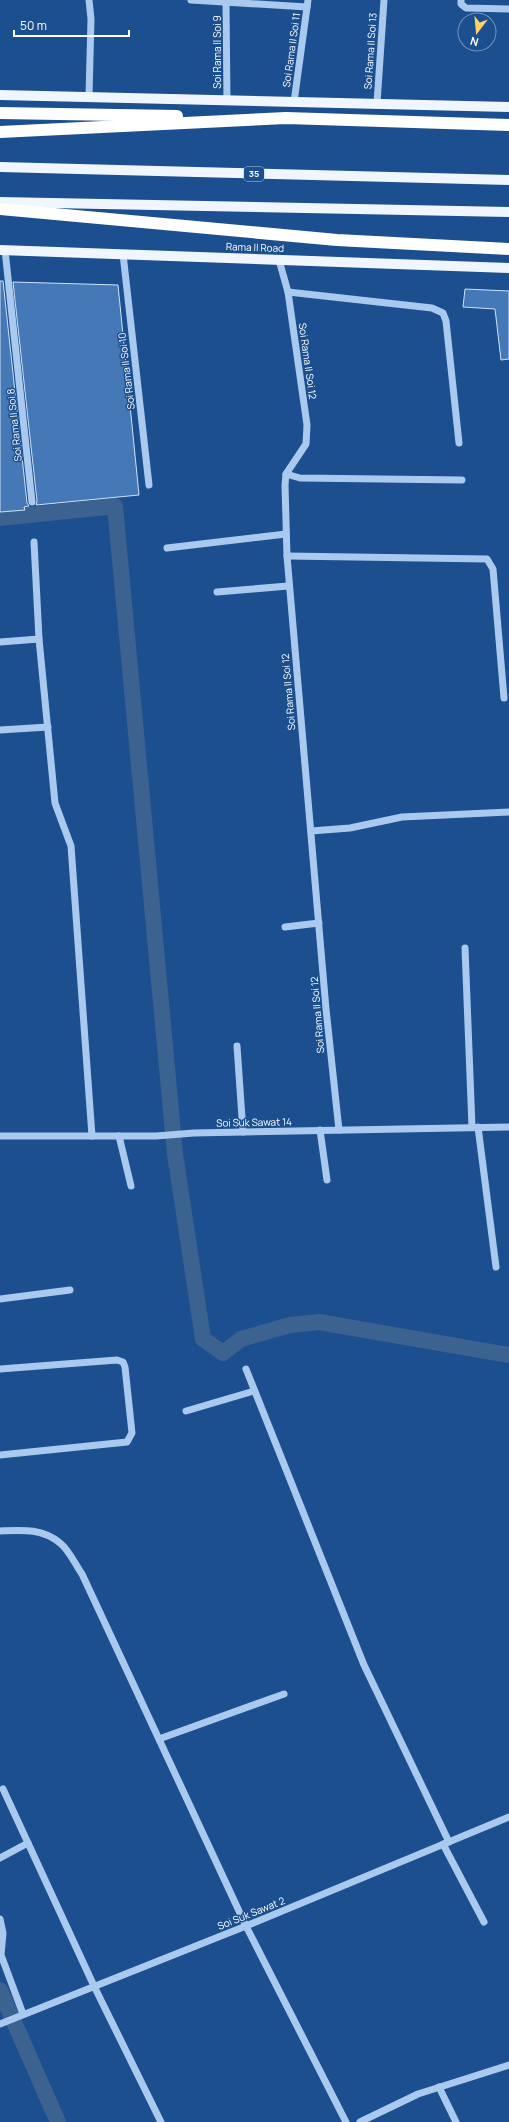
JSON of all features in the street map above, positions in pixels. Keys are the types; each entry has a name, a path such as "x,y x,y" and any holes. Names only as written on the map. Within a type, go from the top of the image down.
{"highway":[{"path":"0,113 286,118 509,126"},
{"path":"0,132 286,118"},
{"path":"0,209 337,240 509,249"}],"main road":[{"path":"0,95 509,107"},
{"name":"35","path":"0,167 509,180"},
{"path":"0,202 509,212"},
{"name":"Rama II Road","path":"3,250 509,268"}],"street":[{"path":"89,0 91,19 89,96"},
{"path":"191,0 226,3 308,3"},
{"name":"Soi Rama II Soi 13","path":"377,103 384,0"},
{"path":"461,0 460,4 466,8 509,9"},
{"name":"Soi Rama II Soi 9","path":"226,3 227,101"},
{"name":"Soi Rama II Soi 11","path":"294,102 308,3"},
{"name":"Soi Rama II Soi 8","path":"3,250 32,502"},
{"name":"Soi Rama II Soi 10","path":"123,254 149,485"},
{"name":"Soi Rama II Soi 12","path":"279,260 288,292 307,425 306,444 286,474 284,485 288,586 339,1130"},
{"path":"288,292 432,308 443,313 446,321 459,443"},
{"path":"286,474 300,478 462,480"},
{"path":"168,548 286,534"},
{"path":"34,542 39,639 55,803 71,846 92,1136"},
{"path":"287,556 487,559 493,569 504,698"},
{"path":"216,592 288,586"},
{"path":"0,642 39,639"},
{"path":"0,730 48,727"},
{"path":"311,831 350,828 402,817 509,812"},
{"path":"285,927 319,923"},
{"path":"465,948 475,1127 496,1267"},
{"path":"237,1046 244,1132"},
{"name":"Soi Suk Sawat 14","path":"0,1136 156,1136 194,1133 509,1127"},
{"path":"320,1130 327,1180"},
{"path":"119,1136 131,1186"},
{"path":"0,1299 70,1290"},
{"path":"0,1369 117,1360 123,1362 125,1367 132,1433 127,1442 0,1455"},
{"path":"246,1369 364,1665 484,1922"},
{"path":"186,1410 254,1391"},
{"path":"0,1531 24,1529 38,1531 60,1543 82,1574 246,1926 346,2122"},
{"path":"159,1739 284,1694"},
{"path":"4,1789 94,1986 161,2122"},
{"name":"Soi Suk Sawat 2","path":"1,2023 246,1926 509,1817"},
{"path":"0,1858 28,1843"},
{"path":"0,1920 3,1933 1,1955 23,2014"},
{"path":"360,2122 418,2094 509,2065"},
{"path":"439,2088 456,2122"}],"building":[{"path":"0,281 3,281 27,503 29,506 24,507 25,510 0,512"},
{"path":"13,282 118,285 139,495 36,505 37,501"},
{"path":"465,289 509,291 509,359 501,360 495,309 463,307"}],"waterway":[{"path":"0,518 115,506 175,1154 203,1339 223,1353 241,1339 290,1325 319,1322 509,1355"},
{"path":"0,1990 58,2122"}]}
